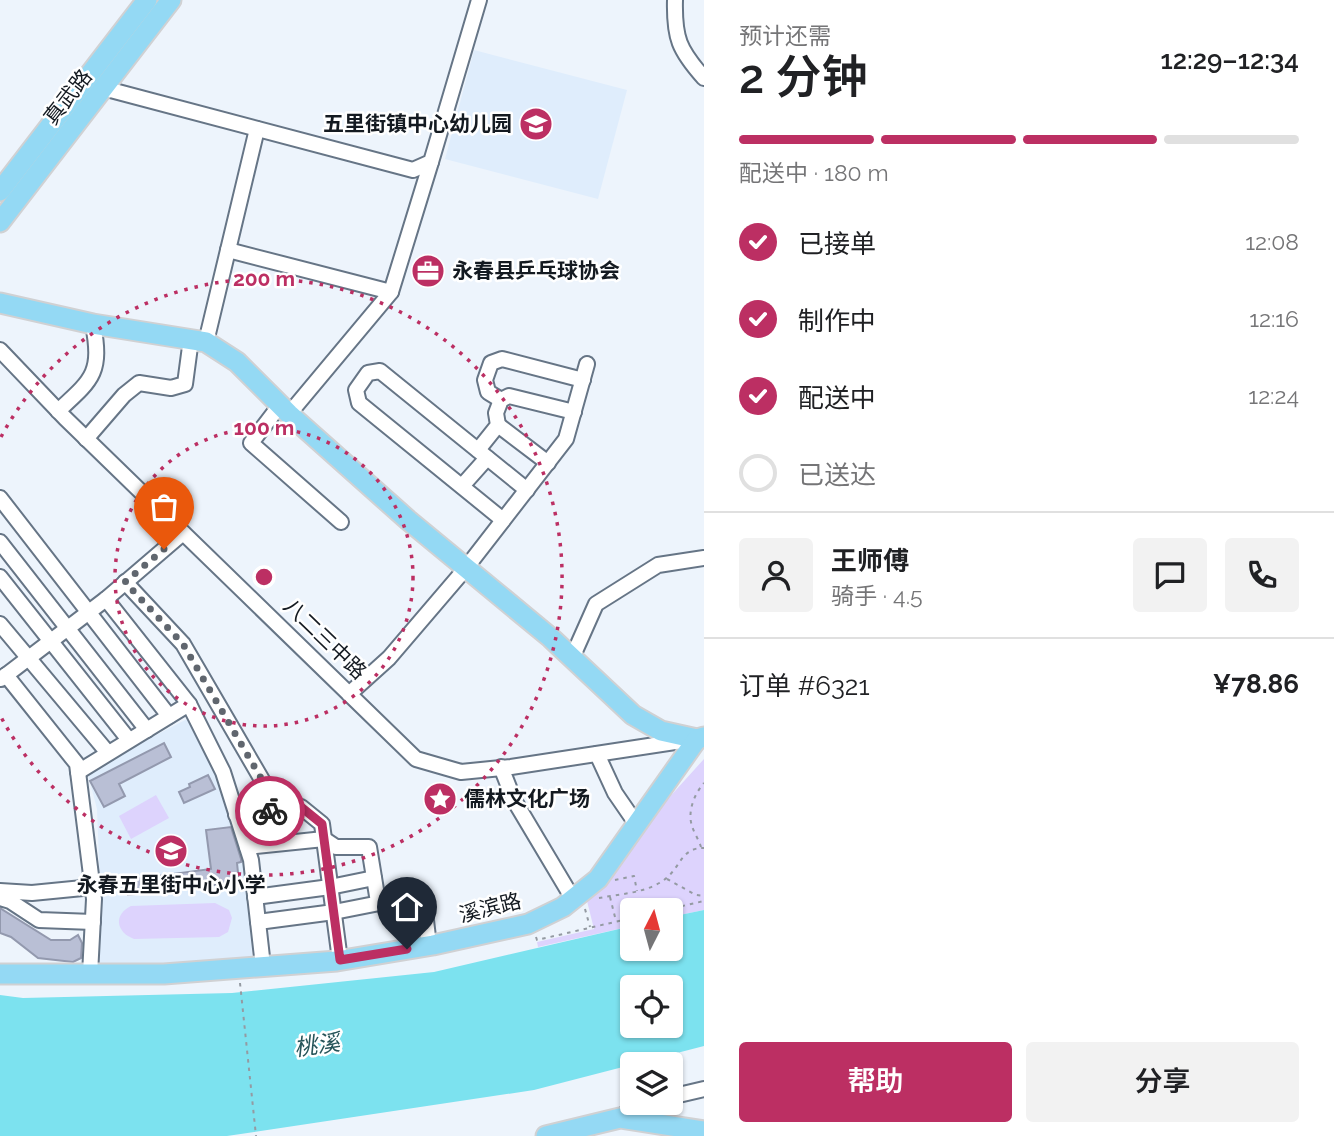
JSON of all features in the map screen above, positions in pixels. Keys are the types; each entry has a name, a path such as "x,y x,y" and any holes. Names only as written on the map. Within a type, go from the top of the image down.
{"main road":[{"name":"真武路","path":"0,191 147,0"},
{"name":"真武路","path":"0,223 171,0"},
{"path":"0,289 21,307"},
{"path":"0,303 93,324 198,340 237,362 285,410 572,658 634,715 661,731 701,738"},
{"name":"溪滨路","path":"0,974 164,974 340,960 429,945 528,923 587,899 598,878 701,738"},
{"path":"546,1136 620,1118 704,1131"},
{"path":"597,1136 619,1130 656,1136"}],"street":[{"path":"341,522 251,443 285,410 391,292 479,0"},
{"path":"675,0 674,26 684,56 704,78"},
{"path":"103,88 412,170 431,162"},
{"path":"86,439 124,395 139,383 171,388 185,384 228,250 257,129"},
{"path":"228,250 391,292"},
{"path":"58,411 90,382 97,351 93,324"},
{"name":"八二三中路","path":"0,350 86,439 416,759 461,772 701,738"},
{"path":"500,400 488,391 485,380 491,363 502,359 583,380"},
{"path":"349,694 389,658 466,568 566,439 587,364"},
{"path":"503,520 359,403 356,390 368,373 380,372 527,490"},
{"path":"462,486 498,425 496,413 500,400 509,396 574,412"},
{"path":"498,425 548,463"},
{"path":"0,499 169,716"},
{"path":"90,974 93,887 77,764 3,678 106,599 183,533"},
{"path":"0,541 147,730"},
{"path":"572,658 596,604 658,565 704,558"},
{"path":"0,577 129,740"},
{"path":"125,582 183,644 265,785 267,811"},
{"path":"106,599 189,704 223,772 251,860 263,966"},
{"path":"0,624 108,753"},
{"path":"78,772 189,704"},
{"path":"597,754 615,793 637,825"},
{"path":"501,768 514,800 587,899"},
{"path":"236,815 301,807 322,824 340,960"},
{"path":"247,847 324,839 336,847 369,847 378,902"},
{"path":"255,897 374,878"},
{"path":"0,891 32,894 93,887"},
{"path":"258,922 334,912 410,897 424,904 429,945"},
{"path":"0,898 10,901 39,920 93,922"},
{"path":"683,1094 704,1089"},
{"path":"620,1118 623,1115"}],"path":[{"path":"590,927 587,899 637,891 666,878 676,870 684,853 703,848 691,824 696,792 704,783"},
{"path":"610,881 634,876 637,891"},
{"path":"666,878 696,895 704,896"},
{"path":"609,896 616,921"},
{"path":"683,906 704,901"},
{"path":"536,936 537,940 620,920"},
{"path":"238,968 256,1136"}],"shaded area":[{"name":"五里街镇中心幼儿园","path":"474,50 627,90 598,199 445,159"},
{"name":"永春五里街中心小学","path":"189,718 236,821 251,881 252,962 98,968 100,886 97,809 87,771"},
{"path":"704,759 704,910 683,914 683,898 620,898 620,929 538,947 537,942 594,929 587,901 666,801"},
{"path":"156,795 169,818 131,839 119,816"},
{"path":"215,903 229,910 232,918 228,932 219,937 134,939 120,928 121,914 131,906"}],"water":[{"name":"桃溪","path":"704,910 704,1046 681,1052 620,1052 620,1068 534,1090 227,1136 0,1136 0,995 23,998 232,993 434,972 620,929 620,961 683,961 683,914"}],"building":[{"path":"164,743 171,757 119,784 125,796 104,807 90,781"},
{"path":"208,775 215,789 184,803 179,792"},
{"path":"231,827 241,859 241,862 237,863 239,882 128,895 127,880 211,869 206,830"},
{"path":"0,908 51,940 70,940 78,935 82,943 81,958 73,962 38,958 11,937 0,933"}],"way so far":[{"path":"164,549 125,582 183,644 265,785 267,811 270,811"}],"place":[{"name":"五里街镇中心幼儿园","path":"536,124"},
{"name":"永春县乒乓球协会","path":"428,271"},
{"name":"儒林文化广场","path":"440,799"},
{"name":"永春五里街中心小学","path":"171,851"}],"route":[{"path":"270,811 301,807 322,824 340,960 407,949"}]}
